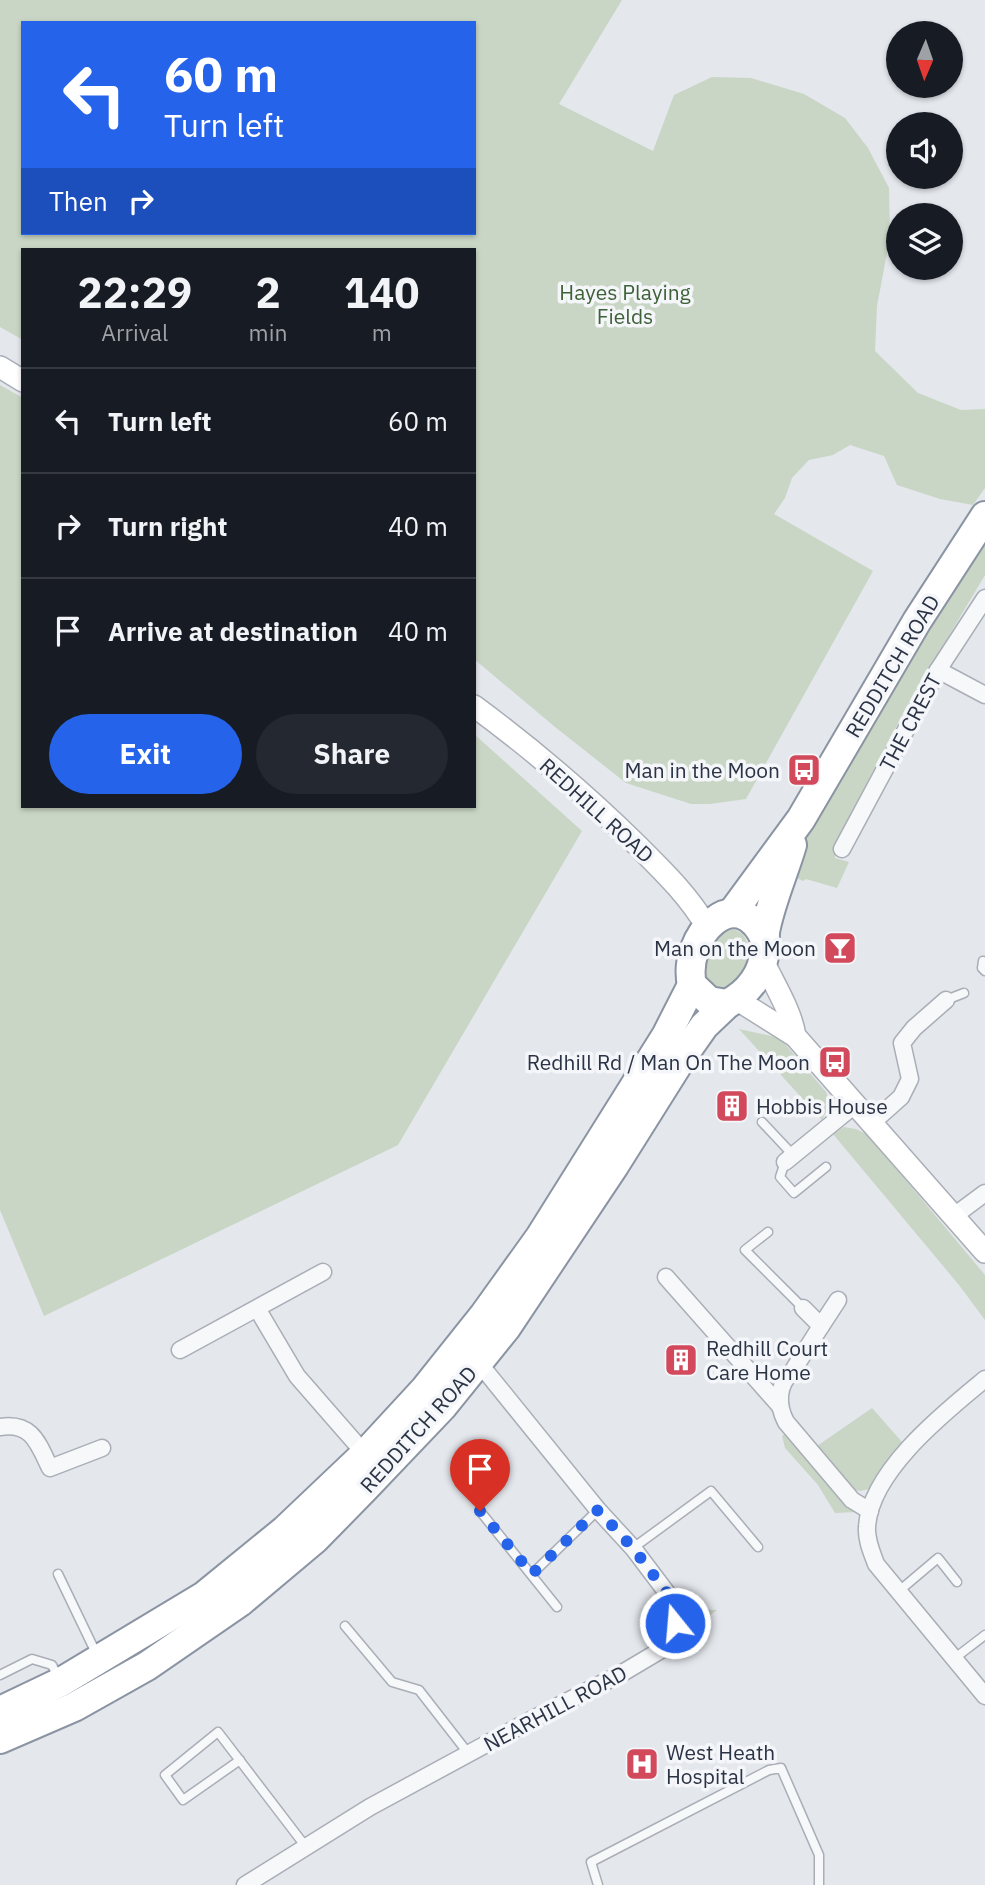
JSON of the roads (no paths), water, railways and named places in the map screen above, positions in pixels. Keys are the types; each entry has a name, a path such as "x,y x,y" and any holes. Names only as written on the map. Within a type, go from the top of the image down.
{"highway":[{"name":"REDDITCH ROAD","path":"732,913 801,819 917,621 985,516"},
{"name":"REDDITCH ROAD","path":"764,950 765,929 801,819"},
{"path":"732,913 749,918 760,929 764,950 753,982 732,1002 709,1001 692,985 693,949 707,927 721,916 732,913"},
{"name":"REDDITCH ROAD","path":"0,1711 61,1682 204,1596 285,1530 365,1454 425,1389 484,1315 540,1237 666,1036 692,985"},
{"name":"REDDITCH ROAD","path":"0,1739 74,1707 147,1667 240,1602 306,1546 443,1406 479,1363 506,1328 704,1027 732,1002"},
{"path":"61,1682 74,1707"}],"street":[{"path":"0,367 21,380"},
{"name":"THE CREST","path":"842,849 938,670 985,598"},
{"path":"938,670 985,695"},
{"name":"REDHILL ROAD","path":"476,707 510,732 613,822 677,885 707,927"},
{"path":"764,950 778,995 792,1018 796,1036"},
{"path":"873,1122 901,1097 910,1079 902,1043 927,1009 946,1000"},
{"path":"732,1002 796,1036 985,1252"},
{"path":"789,1158 856,1104"},
{"path":"954,1216 985,1193"},
{"path":"180,1350 258,1310 323,1272"},
{"path":"666,1277 780,1406"},
{"path":"838,1300 792,1372 786,1377 780,1390 780,1406 786,1422 852,1500 870,1511"},
{"path":"803,1308 821,1326"},
{"path":"258,1310 296,1376 365,1454"},
{"name":"NEARHILL ROAD","path":"245,1885 370,1807 625,1672 666,1647 673,1637 676,1608 633,1548 598,1510 479,1363"},
{"path":"985,1379 929,1425 887,1477 877,1492 867,1528 876,1564 985,1696"},
{"path":"0,1427 14,1425 35,1436 50,1468 102,1448"}],"lane":[{"path":"983,961 983,975"},
{"path":"946,1000 964,993"},
{"path":"762,1122 789,1158 780,1177 794,1193 826,1167"},
{"path":"768,1232 745,1250 803,1308"},
{"path":"633,1548 711,1492 758,1548"},
{"path":"532,1574 598,1510"},
{"path":"480,1511 557,1607"},
{"path":"899,1591 938,1558 957,1582"},
{"path":"58,1574 99,1659"},
{"path":"345,1626 392,1682 419,1690 468,1754"},
{"path":"956,1658 985,1635"},
{"path":"0,1675 33,1659 52,1665 61,1682"},
{"path":"240,1760 183,1800 165,1775 218,1732 240,1760 306,1847"},
{"path":"598,1885 591,1862 769,1770 780,1768 819,1854 819,1885"}],"place":[{"name":"Man in the Moon","path":"804,770"},
{"name":"Man on the Moon","path":"840,948"},
{"name":"Redhill Rd / Man On The Moon","path":"835,1062"},
{"name":"Hobbis House","path":"732,1106"},
{"name":"Redhill Court Care Home","path":"681,1360"},
{"name":"West Heath Hospital","path":"642,1764"}],"park label":[{"name":"Hayes Playing Fields","path":"625,304"}]}
